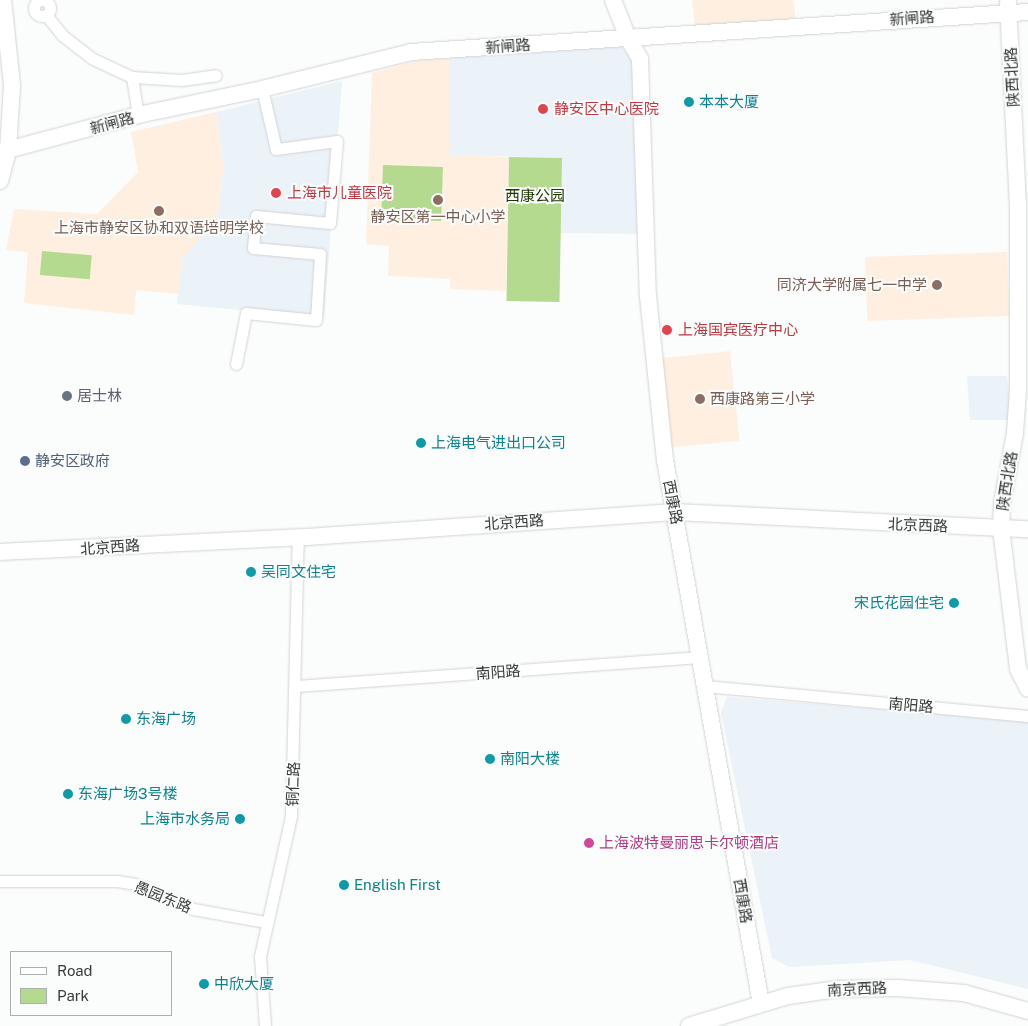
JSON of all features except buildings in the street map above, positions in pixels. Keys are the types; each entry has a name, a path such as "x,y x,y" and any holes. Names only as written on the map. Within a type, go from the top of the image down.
{"main road":[{"path":"0,181 12,85 3,0"},
{"name":"西康路","path":"613,0 628,38 640,59 649,306 665,460 761,1004"},
{"name":"新闸路","path":"4,152 138,115 262,89 411,52 628,38 1009,5 1028,12"},
{"name":"陕西北路","path":"1009,5 1018,205 1018,390 1015,433 1002,503 1001,528 1018,669 1028,689"},
{"name":"北京西路","path":"0,552 298,538 675,512 1028,529"},
{"name":"南京西路","path":"689,1026 788,996 837,989 898,988 964,993 1028,1011"}],"street":[{"path":"46,15 62,35 91,58 132,77 182,80 216,75"},
{"path":"132,77 138,115"},
{"path":"236,364 246,314 316,320 320,254 253,248 256,216 330,223 336,141 276,149 262,89"},
{"name":"铜仁路","path":"265,1026 260,956 265,922 292,816 298,538"},
{"name":"南阳路","path":"295,686 701,658"},
{"name":"南阳路","path":"705,686 1028,716"},
{"name":"愚园东路","path":"0,882 117,881 135,884 210,914 265,922"}],"shaded area":[{"path":"692,0 793,0 796,19 695,27"},
{"name":"静安区中心医院","path":"621,46 634,62 639,234 560,233 562,158 450,155 450,58"},
{"name":"静安区第一中心小学","path":"450,58 450,155 509,157 506,291 450,289 450,279 388,276 389,246 366,244 372,73 415,61"},
{"name":"上海市儿童医院","path":"342,81 324,318 177,304 181,258 217,220 224,167 216,112"},
{"name":"上海市静安区协和双语培明学校","path":"216,112 224,167 217,220 182,258 178,294 136,290 134,315 24,303 28,252 6,250 14,209 97,214 138,172 131,132"},
{"name":"同济大学附属七一中学","path":"1007,252 1009,316 867,321 865,257"},
{"name":"西康路第三小学","path":"730,351 739,441 671,448 661,358"},
{"path":"967,376 1007,376 1012,420 970,420"},
{"path":"727,697 1028,721 1028,989 910,960 789,967 772,958 721,713"}],"green space":[{"name":"西康公园","path":"509,157 562,158 559,302 506,301"},
{"path":"383,165 443,167 441,221 381,219"},
{"path":"42,251 92,255 90,279 40,275"}],"place":[{"name":"本本大厦","path":"689,102"},
{"name":"静安区中心医院","path":"543,109"},
{"name":"上海市儿童医院","path":"276,193"},
{"name":"静安区第一中心小学","path":"438,200"},
{"name":"上海市静安区协和双语培明学校","path":"159,211"},
{"name":"同济大学附属七一中学","path":"937,285"},
{"name":"上海国宾医疗中心","path":"667,330"},
{"name":"居士林","path":"67,396"},
{"name":"西康路第三小学","path":"700,399"},
{"name":"上海电气进出口公司","path":"421,443"},
{"name":"静安区政府","path":"25,461"},
{"name":"吴同文住宅","path":"251,572"},
{"name":"宋氏花园住宅","path":"954,603"},
{"name":"东海广场","path":"126,719"},
{"name":"南阳大楼","path":"490,759"},
{"name":"东海广场3号楼","path":"68,794"},
{"name":"上海市水务局","path":"240,819"},
{"name":"上海波特曼丽思卡尔顿酒店","path":"589,843"},
{"name":"English First","path":"344,885"},
{"name":"中欣大厦","path":"204,984"}]}
